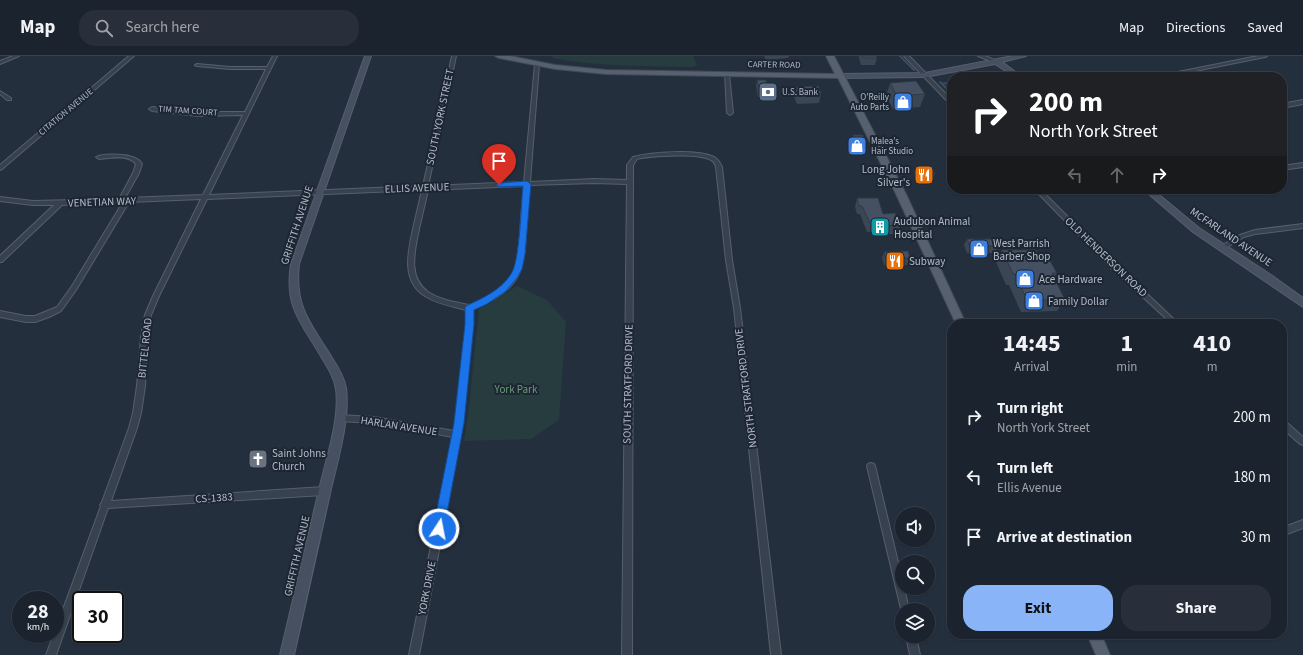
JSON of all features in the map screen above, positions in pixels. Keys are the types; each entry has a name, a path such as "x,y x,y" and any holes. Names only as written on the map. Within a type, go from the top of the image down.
{"main road":[{"name":"CARTER ROAD","path":"499,56 537,64 606,72 841,76"},
{"path":"830,56 902,194 958,319"},
{"path":"1096,639 1103,655"}],"street":[{"path":"0,63 18,56"},
{"name":"CITATION AVENUE","path":"0,168 132,56"},
{"name":"BITTEL ROAD","path":"51,655 137,413 141,386 144,337 148,315 275,56"},
{"name":"GRIFFITH AVENUE","path":"287,655 340,418 341,393 339,381 334,370 301,318 292,287 295,264 368,56"},
{"name":"SOUTH YORK STREET","path":"454,56 411,253 411,271 414,279 424,292 432,297 469,308"},
{"path":"906,56 947,98"},
{"path":"980,56 995,61 1012,72"},
{"name":"CARTER ROAD","path":"841,76 924,75 1023,56"},
{"path":"1183,72 1265,56"},
{"path":"469,308 484,302 503,289 518,269 521,254 537,64"},
{"path":"197,65 230,68 270,68"},
{"path":"727,74 730,113"},
{"path":"0,92 8,99"},
{"path":"1287,105 1303,102"},
{"name":"TIM TAM COURT","path":"152,109 199,114 248,113"},
{"name":"SOUTH STRATFORD DRIVE","path":"627,655 630,164 635,158 646,155 678,155"},
{"name":"NORTH STRATFORD DRIVE","path":"678,155 710,157 719,166 728,260 739,324 776,655"},
{"path":"2,314 26,319 47,315 59,309 74,288 124,201 139,164 135,159 128,157 99,157"},
{"path":"1287,167 1303,165"},
{"name":"ELLIS AVENUE","path":"205,197 320,191 630,182"},
{"name":"OLD HENDERSON ROAD","path":"1042,194 1108,261 1171,319"},
{"name":"MCFARLAND AVENUE","path":"1153,194 1196,230 1268,277 1303,303"},
{"name":"VENETIAN WAY","path":"0,199 33,203 60,203 205,197"},
{"path":"0,260 60,203"},
{"path":"1222,247 1242,236 1255,232 1303,226"},
{"name":"YORK DRIVE","path":"414,655 457,436 470,324 469,308"},
{"name":"HARLAN AVENUE","path":"340,418 374,420 457,436"},
{"path":"1287,428 1303,442"},
{"path":"871,466 903,603"},
{"name":"CS-1383","path":"104,505 324,491"},
{"path":"1287,530 1303,524"},
{"path":"912,643 915,655"}],"green space":[{"path":"553,56 693,56 697,65 693,67 605,65 552,58"},
{"name":"York Park","path":"517,286 547,300 566,322 559,420 531,439 464,441 479,309"}],"building":[{"path":"862,56 876,56 877,58 863,58"},
{"path":"757,80 766,80 768,91 759,91"},
{"path":"916,81 925,94 897,96 890,83"},
{"path":"818,86 821,93 799,95 796,87"},
{"path":"853,135 863,135 865,144 855,144"},
{"path":"916,167 932,167 935,174 919,174"},
{"path":"857,198 878,198 883,214 895,213 901,225 885,226 884,222 870,223 862,206 859,206"},
{"path":"967,239 995,239 998,246 970,246"},
{"path":"1002,250 1036,250 1041,261 1050,261 1057,273 1052,273 1065,300 1027,300"},
{"path":"908,251 910,258 886,258 884,252"}],"waterway":[{"path":"900,56 914,70"},
{"path":"942,84 947,83"},
{"path":"942,84 947,89"}],"place":[{"name":"U.S. Bank","path":"768,92"},
{"name":"O'Reilly Auto Parts","path":"903,102"},
{"name":"Malea's Hair Studio","path":"857,146"},
{"name":"Long John Silver's","path":"924,175"},
{"name":"Audubon Animal Hospital","path":"880,227"},
{"name":"West Parrish Barber Shop","path":"979,249"},
{"name":"Subway","path":"895,261"},
{"name":"Ace Hardware","path":"1025,279"},
{"name":"Family Dollar","path":"1034,301"},
{"name":"Saint Johns Church","path":"258,459"}],"route":[{"path":"439,529 459,423 470,324 469,308 494,296 509,283 518,269 521,254 527,184 499,185"}]}
